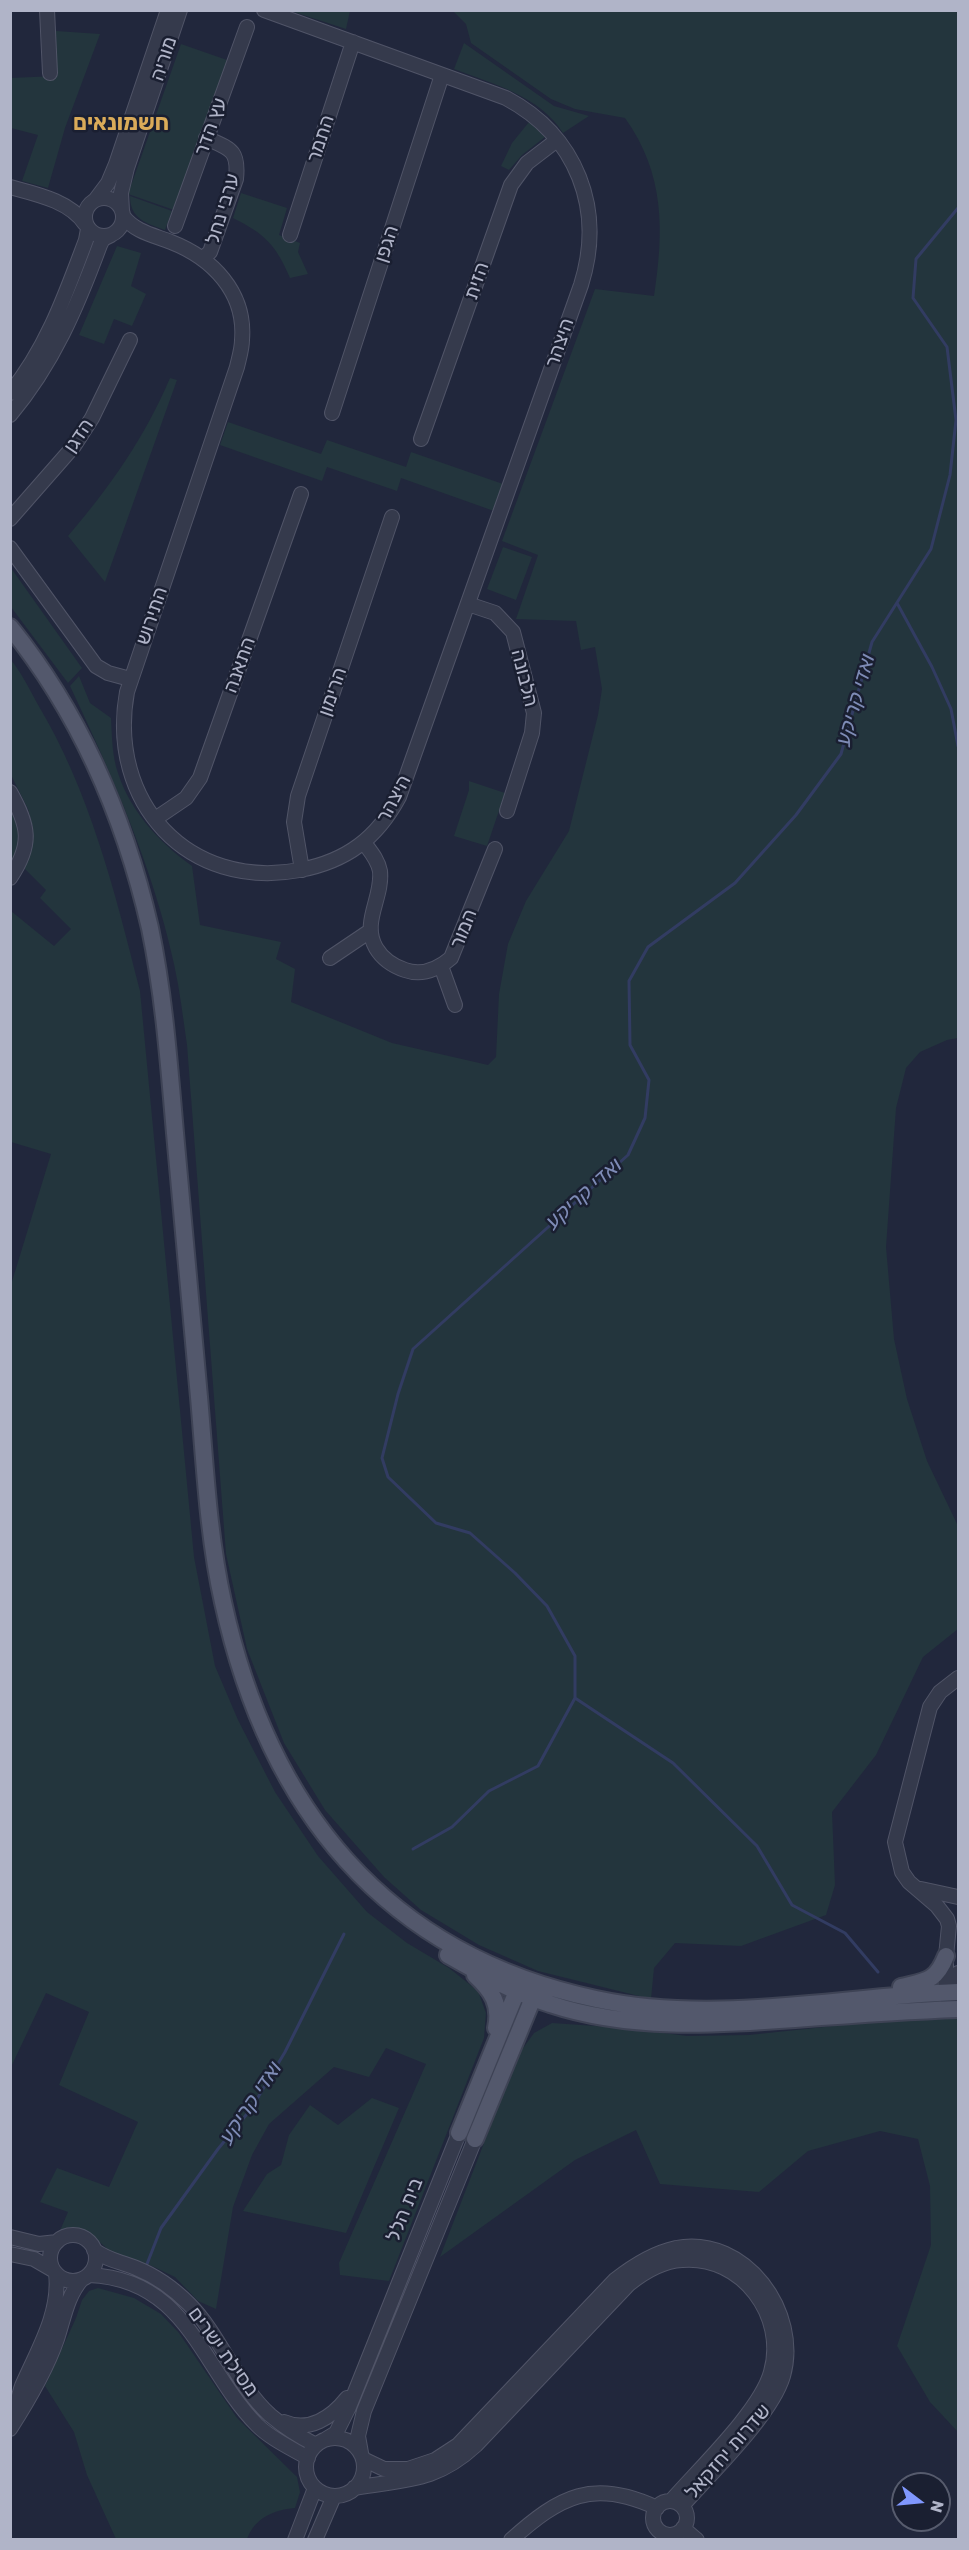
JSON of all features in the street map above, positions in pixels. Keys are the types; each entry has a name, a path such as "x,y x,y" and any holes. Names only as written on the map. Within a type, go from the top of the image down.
{"main road":[{"path":"10,627 51,683 103,779 130,858 151,933 169,1064 208,1505 222,1598 252,1702 294,1789 331,1844 372,1887 408,1919 441,1939 478,1958 531,1980 596,1999 670,2009 737,2010 823,2003 954,1999"},
{"path":"10,642 61,718 94,783 122,861 142,934 160,1065 199,1506 213,1600 243,1706 286,1794 323,1850 385,1912 432,1946 532,1998 572,2010 650,2022 703,2024 954,1999"},
{"path":"823,2003 926,1982 936,1975 946,1956"},
{"path":"462,1963 484,1984 497,2002 497,2026 486,2067"},
{"path":"517,1991 531,1980"},
{"path":"531,1980 532,1998"},
{"name":"בית הלל","path":"459,2133 517,1991"},
{"name":"בית הלל","path":"475,2139 532,1998"},
{"path":"514,2045 537,2014 552,2010 572,2010"}],"street":[{"path":"47,10 50,74"},
{"name":"מוריה","path":"94,200 112,175 168,10"},
{"name":"מוריה","path":"123,213 122,193 127,168 180,10"},
{"name":"היצהר","path":"264,10 506,98 524,108 539,119 573,163 587,200 590,240 588,264 399,797 390,814 364,843"},
{"name":"עץ הדר","path":"175,226 246,27"},
{"name":"התמר","path":"290,236 353,42"},
{"name":"הגפן","path":"332,413 442,75"},
{"name":"ערבי נחל","path":"203,258 210,252 236,179 237,167 232,150 206,138"},
{"name":"הזית","path":"421,439 511,185 528,163 557,140"},
{"path":"10,187 48,199 74,211 99,236 114,234"},
{"path":"10,415 35,383 57,348 103,239 114,234 121,227 123,213 113,200 104,197 72,203 48,199"},
{"path":"10,393 53,325 86,240 85,212 94,200"},
{"name":"התירוש","path":"123,213 129,224 146,234 184,248 203,258 215,268 233,292 240,309 242,340 237,367 130,679 123,709 124,749 135,786 155,819 172,838 200,857 218,865 253,873 271,874 302,870 330,861 364,843"},
{"name":"התירוש","path":"114,234 125,231 146,234"},
{"name":"הדגן","path":"10,519 74,446 92,418 130,340"},
{"name":"התאנה","path":"155,819 186,798 200,778 301,494"},
{"name":"הרימון","path":"302,870 294,822 298,796 392,517"},
{"path":"10,548 96,666 108,673 130,679"},
{"name":"הלבונה","path":"468,604 495,613 513,632 534,713 532,733 507,810"},
{"path":"10,792 26,826 26,840 24,854 10,878"},
{"path":"330,958 370,931 380,872 377,860 364,843"},
{"name":"המור","path":"370,931 380,953 402,969 414,972 429,971 441,966 452,958 458,946 495,849"},
{"path":"441,966 455,1005"},
{"path":"954,1999 946,1956 949,1926 947,1919 902,1872 898,1863 895,1842 930,1707 940,1692 958,1678"},
{"path":"914,1886 938,1894 958,1897"},
{"path":"954,1999 958,1973"},
{"name":"בית הלל","path":"321,2442 336,2433 358,2384 459,2133"},
{"name":"בית הלל","path":"362,2456 358,2436 364,2411 475,2139"},
{"path":"10,2237 39,2244 78,2236 85,2239 94,2250 95,2263 74,2289 57,2339 22,2388"},
{"path":"11,2428 22,2388 46,2335 55,2299 57,2284 51,2255 57,2242"},
{"name":"מסילת ישרים","path":"94,2250 108,2260 135,2268 156,2278 189,2304 207,2323 256,2398 270,2414 298,2436 321,2442"},
{"path":"10,2254 34,2259 68,2281 85,2277"},
{"path":"362,2456 362,2478 354,2488 342,2495 334,2496 315,2488 307,2473 308,2458 321,2442 334,2438 349,2441 362,2456 393,2470 408,2469 435,2460 468,2436 624,2288 651,2269 679,2260 706,2261 744,2273 769,2320 774,2337 775,2354 771,2373 759,2400 676,2503"},
{"name":"מסילת ישרים","path":"85,2277 104,2276 129,2283 164,2303 194,2334 243,2408 258,2426 308,2458"},
{"path":"354,2488 420,2478 453,2463 476,2445 537,2372"},
{"path":"270,2414 287,2424 297,2426 319,2422 339,2408 358,2384"},
{"path":"295,2540 315,2488"},
{"path":"511,2540 560,2503 592,2492 624,2496 657,2508"},
{"path":"315,2540 334,2496"},
{"path":"663,2503 676,2503 687,2519 683,2528 672,2534 657,2535 654,2520 657,2508 663,2503"},
{"path":"683,2528 698,2540"}],"shaded area":[{"path":"291,11 350,11 346,29"},
{"path":"453,11 958,11 958,1038 947,1040 920,1052 906,1068 896,1108 886,1247 894,1339 907,1399 927,1461 958,1526 958,1629 923,1657 876,1755 832,1812 835,1885 826,1915 741,1946 675,1943 654,1968 651,1999 538,1971 479,1945 421,1910 384,1877 325,1810 284,1743 247,1649 226,1554 187,1045 176,974 155,892 143,857 116,787 70,686 79,676 90,703 111,718 116,766 130,800 158,836 192,866 200,925 281,942 276,959 295,969 291,1002 392,1043 488,1065 496,1057 499,994 508,944 526,901 569,831 598,715 602,689 595,647 581,650 576,621 516,619 538,555 502,541 595,289 654,296 660,226 654,182 648,160 625,118 575,109 551,99 471,43 466,24"},
{"path":"56,31 100,34 65,128 48,188 22,181 38,135 11,128 10,78 57,76"},
{"path":"464,43 554,106 589,116 563,133 553,120 529,100 500,86 454,69"},
{"path":"181,44 227,60 174,210 128,194"},
{"path":"529,122 545,137 522,155 509,170 501,166 512,143"},
{"path":"241,193 287,208 279,235 300,243 298,252 308,274 290,278 280,257 268,242 253,229 233,218"},
{"path":"130,196 172,211 165,230 140,219 133,210"},
{"path":"117,246 141,253 131,286 146,294 132,326 114,319 104,344 79,335"},
{"path":"170,378 177,380 105,582 68,536 98,499 138,441"},
{"path":"228,422 321,454 327,440 406,467 411,452 503,484 494,511 401,478 397,491 327,467 322,481 220,445"},
{"path":"503,547 532,557 516,600 487,589"},
{"path":"11,568 82,668 68,683 11,607"},
{"path":"11,660 25,680 72,771 99,843 140,991 194,1557 215,1666 238,1720 275,1792 318,1856 367,1912 407,1943 449,1968 478,1991 486,2013 484,2038 389,2281 340,2275 339,2263 426,2064 386,2048 369,2077 334,2067 269,2124 252,2155 233,2207 216,2309 198,2301 175,2277 152,2266 113,2254 92,2235 78,2231 59,2233 68,2212 40,2202 57,2168 109,2187 138,2122 59,2085 89,2012 46,1993 11,2067 10,1288 51,1154 11,1142 11,911 54,946 71,929 40,898 46,890 24,868 33,828 28,809 11,775"},
{"path":"469,781 505,793 487,846 454,836 469,790"},
{"path":"10,809 17,825 19,840 10,870"},
{"path":"958,2018 958,2432 930,2402 897,2346 931,2245 930,2186 918,2139 880,2131 808,2151 759,2192 660,2184 636,2130 575,2160 440,2257 518,2055 534,2033 552,2023 625,2028 687,2036 749,2035 890,2020"},
{"path":"372,2098 399,2108 346,2233 243,2211 267,2174 281,2165 289,2135 310,2105 338,2125"},
{"path":"98,2288 134,2298 161,2314 179,2333 237,2418 297,2477 300,2492 295,2508 266,2516 250,2532 247,2539 116,2539 87,2475 74,2432 45,2386 82,2300 89,2291"}],"waterway":[{"name":"ואדי קריקע","path":"413,1849 452,1827 489,1791 538,1766 575,1698 575,1656 547,1606 515,1573 470,1533 436,1523 388,1477 382,1458 398,1394 413,1349 628,1155 645,1118 649,1080 630,1045 629,981 648,947 735,883 796,815 841,754 872,642 931,549 950,475 956,420 947,347 913,298 916,259 958,208"},
{"path":"897,603 932,667 951,709 958,746"},
{"path":"575,1698 673,1763 757,1846 792,1905 845,1933 878,1972"},
{"name":"ואדי קריקע","path":"147,2264 161,2228 218,2149 251,2109 285,2052 344,1934"}],"district":[{"name":"חשמונאים","path":"121,124"}]}
